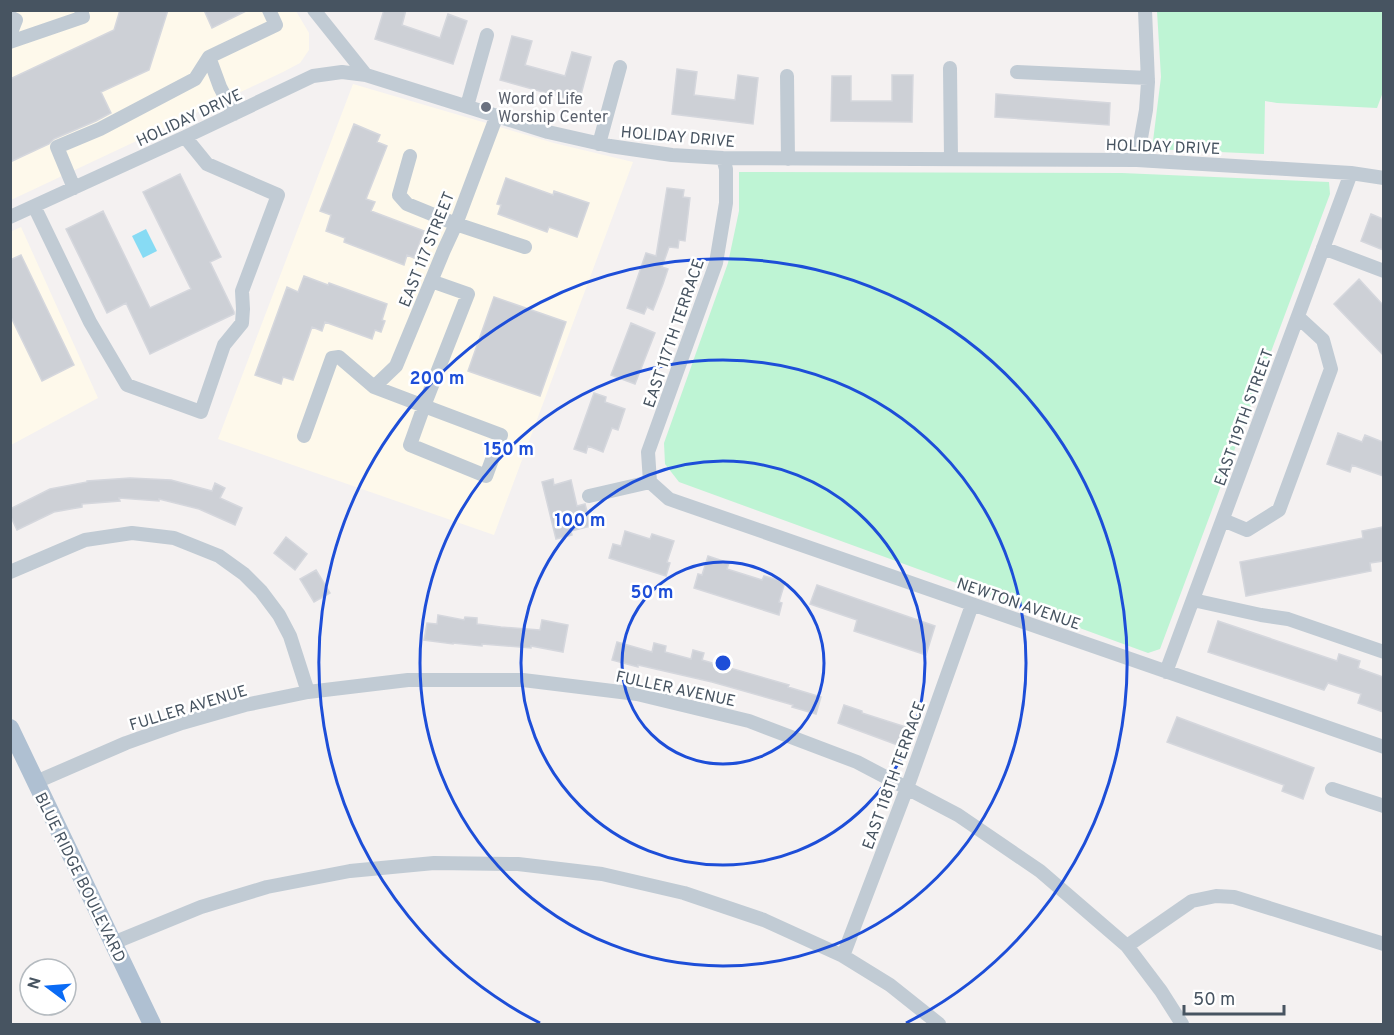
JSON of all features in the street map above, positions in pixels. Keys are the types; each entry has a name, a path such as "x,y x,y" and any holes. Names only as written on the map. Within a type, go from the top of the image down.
{"main road":[{"name":"BLUE RIDGE BOULEVARD","path":"10,728 152,1024"}],"street":[{"path":"10,42 84,17 81,10"},
{"path":"74,188 57,147 100,129 195,79 208,57 276,25 269,10"},
{"path":"314,10 366,75"},
{"path":"1137,160 1146,110 1148,78 1145,10"},
{"path":"10,17 16,20 10,35"},
{"path":"466,106 487,34"},
{"path":"208,57 234,114"},
{"path":"599,144 620,67"},
{"path":"950,68 951,159"},
{"name":"HOLIDAY DRIVE","path":"10,217 313,76 342,72 366,75 548,132 599,144 672,155 788,159 1137,160 1351,173 1383,178"},
{"path":"1017,72 1148,78"},
{"path":"787,76 788,159"},
{"name":"EAST 117 STREET","path":"374,387 396,366 456,224 496,115"},
{"path":"34,206 90,322 127,385 201,412 224,345 242,323 242,291 279,195 207,164 185,137"},
{"path":"410,156 399,195 407,204 525,248"},
{"name":"EAST 117TH TERRACE","path":"650,482 648,452 716,264 726,203 726,169 723,158"},
{"name":"EAST 119TH STREET","path":"1166,672 1351,173"},
{"path":"1323,248 1383,272"},
{"path":"304,436 332,358 339,357 374,387 424,406 501,435 486,476 410,446 424,406 468,294 431,281"},
{"path":"1222,520 1247,530 1279,510 1331,369 1323,340 1298,317"},
{"path":"589,496 650,482"},
{"name":"NEWTON AVENUE","path":"650,482 669,499 1383,747"},
{"path":"10,572 85,540 132,533 174,538 219,556 244,574 261,591 279,615 290,636 308,692"},
{"path":"1193,600 1288,619 1383,652"},
{"name":"EAST 118TH TERRACE","path":"843,956 907,788 972,605"},
{"name":"FULLER AVENUE","path":"36,782 126,743 182,723 245,705 308,692 408,680 523,680 637,694 749,721 857,762 958,815 1040,871 1127,946 1161,991 1182,1024"},
{"path":"1332,789 1383,806"},
{"path":"113,943 201,907 267,887 340,873 434,863 518,864 602,874 684,893 764,920 843,956 890,985 939,1024"},
{"path":"1127,946 1192,901 1216,896 1234,897 1383,944"}],"shaded area":[{"path":"10,11 296,11 309,33 309,50 300,63 283,72 11,200"},
{"path":"353,84 554,143 633,162 494,535 218,439"},
{"path":"21,227 98,398 11,445 10,232"}],"green space":[{"path":"1157,11 1383,11 1383,92 1377,108 1265,101 1264,154 1152,149 1161,77"},
{"path":"739,172 1122,173 1329,182 1330,194 1160,649 1148,653 679,482 665,464 664,443 728,263 739,211"}],"water":[{"path":"146,229 157,251 143,258 132,236"}],"building":[{"path":"120,10 168,10 149,70 101,92 111,113 10,162 10,79 114,30"},
{"path":"204,10 248,10 212,28"},
{"path":"384,10 406,10 402,25 440,38 448,14 467,21 453,64 375,39"},
{"path":"512,36 532,41 525,65 565,76 572,52 591,57 579,102 500,80"},
{"path":"677,69 697,72 694,95 735,100 738,75 758,78 753,124 672,114"},
{"path":"892,75 913,75 912,122 831,121 832,76 851,76 851,101 892,101"},
{"path":"996,94 1110,103 1109,125 995,117"},
{"path":"354,124 380,135 377,142 387,146 366,199 375,202 371,211 424,231 414,258 407,255 404,265 344,242 345,238 326,231 331,215 320,211"},
{"path":"180,174 221,257 210,262 234,314 150,354 126,303 107,313 66,229 103,211 150,308 191,289 143,192"},
{"path":"506,178 553,195 554,191 589,203 577,237 549,227 547,232 498,214 501,205 497,204"},
{"path":"667,188 684,190 683,197 690,198 685,241 679,240 678,248 669,247 662,267 668,269 663,284 653,310 647,307 644,314 627,308 646,253 656,256"},
{"path":"1371,214 1383,219 1383,250 1361,241"},
{"path":"21,255 74,365 42,381 10,315 10,260"},
{"path":"304,276 387,304 381,332 375,330 372,339 325,322 322,331 312,327 293,380 283,377 281,384 255,375 287,287 298,292"},
{"path":"1359,279 1383,305 1383,355 1334,304"},
{"path":"494,297 566,322 540,396 468,371"},
{"path":"631,323 655,333 635,384 611,375"},
{"path":"594,393 606,397 605,402 625,409 618,430 612,428 603,452 588,446 586,453 574,449"},
{"path":"1338,433 1362,442 1365,435 1383,442 1383,476 1352,465 1350,472 1327,464"},
{"path":"130,478 171,480 212,491 215,483 225,488 220,498 242,508 235,525 199,509 159,499 159,501 119,498 120,501 82,504 82,507 54,512 17,530 10,515 10,509 50,489 87,481"},
{"path":"553,479 554,485 571,480 577,506 585,504 591,526 571,531 572,535 556,539 542,482"},
{"path":"1383,527 1383,561 1370,563 1371,571 1246,596 1240,562 1363,538 1362,531"},
{"path":"625,531 650,539 652,534 674,541 667,562 670,563 666,576 609,558 613,544 621,546"},
{"path":"286,537 307,554 295,570 274,553"},
{"path":"708,556 729,563 727,569 762,580 764,576 785,582 779,602 782,603 779,615 694,588 698,574 702,575"},
{"path":"316,570 330,593 314,602 300,579"},
{"path":"817,585 935,626 926,655 854,631 857,620 810,604"},
{"path":"438,615 464,620 465,617 477,618 477,624 540,630 542,620 568,625 563,652 531,646 531,648 482,644 482,646 424,640 427,623 437,624"},
{"path":"1218,621 1337,661 1339,654 1360,661 1358,668 1383,677 1383,712 1358,703 1361,694 1328,683 1324,690 1208,652"},
{"path":"617,642 652,652 654,643 666,646 665,652 691,659 693,650 704,653 702,660 789,685 788,687 821,697 816,714 792,707 793,705 712,682 612,660"},
{"path":"844,705 909,728 903,747 838,723"},
{"path":"1177,717 1314,768 1303,799 1282,791 1284,785 1167,742"}],"place":[{"name":"Word of Life Worship Center","path":"486,107"}]}
